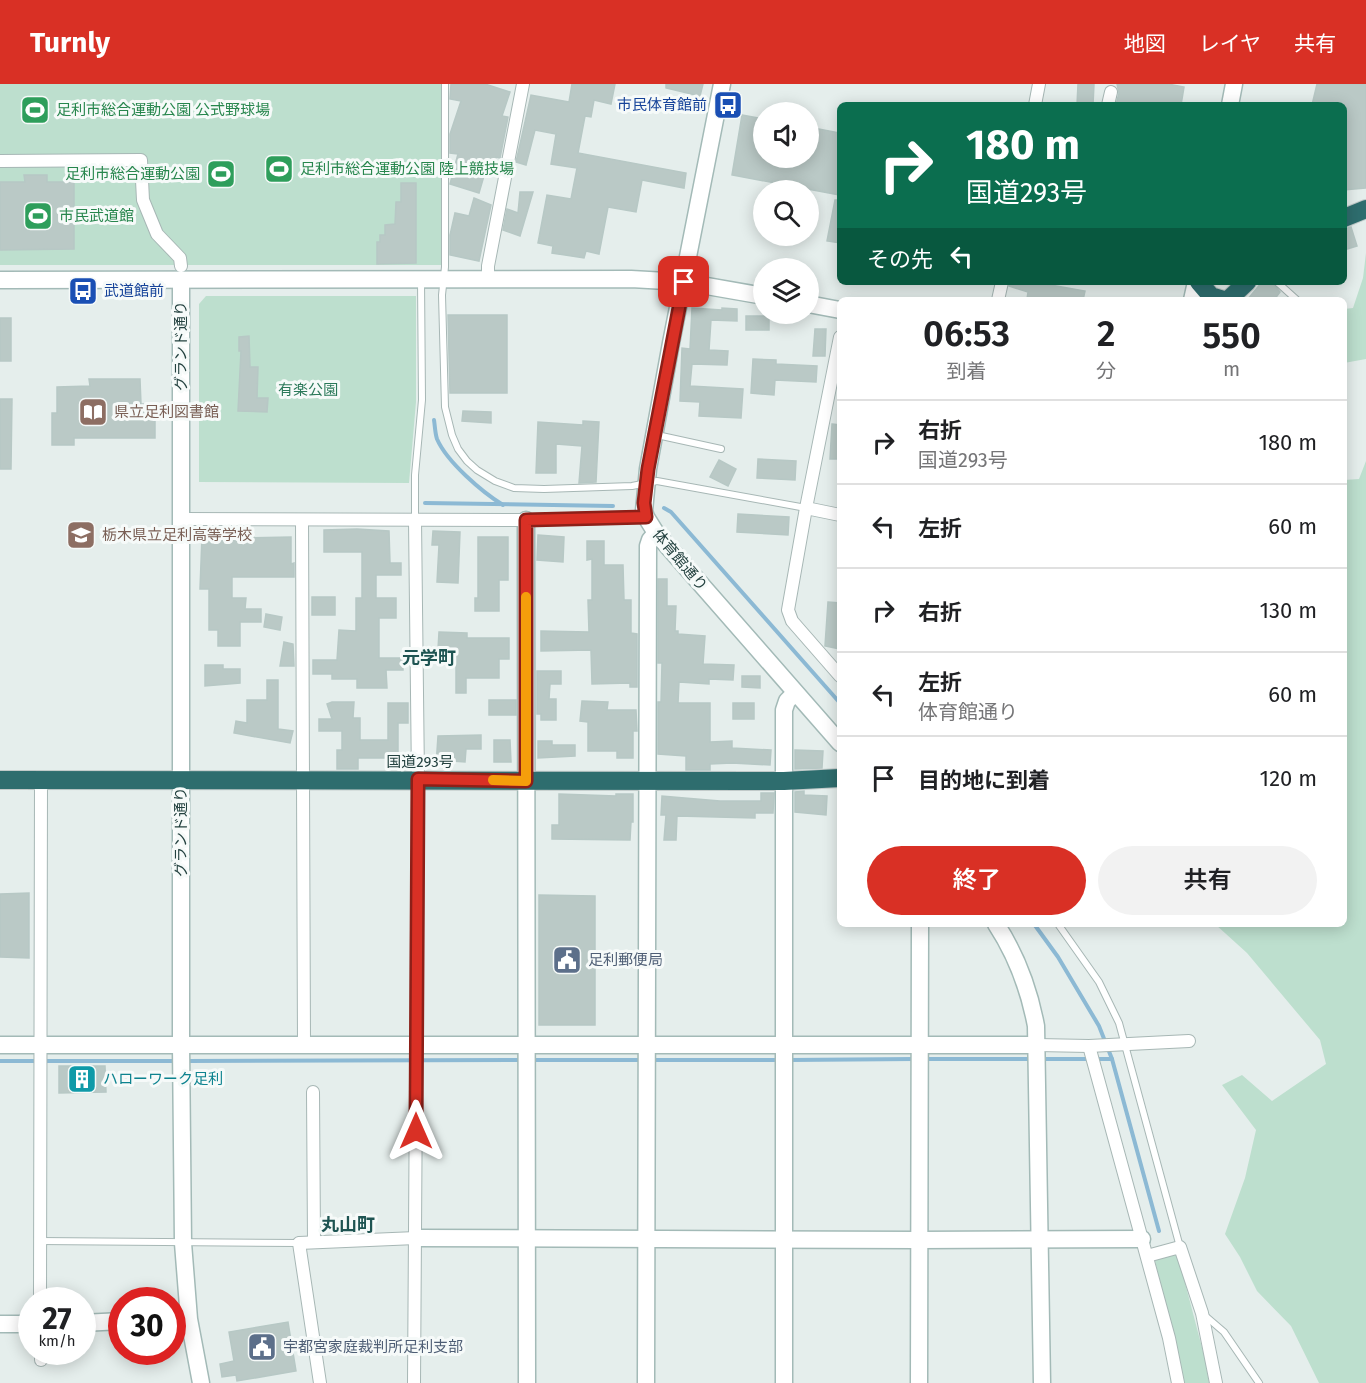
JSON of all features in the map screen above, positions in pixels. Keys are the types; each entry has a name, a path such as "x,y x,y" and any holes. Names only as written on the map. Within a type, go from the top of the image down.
{"highway":[{"path":"1347,217 1366,209"},
{"path":"1200,285 1215,297"},
{"path":"1230,297 1244,285"},
{"name":"国道293号","path":"0,780 784,781 837,778"}],"street":[{"path":"488,280 488,266 523,84"},
{"name":"体育館通り","path":"722,84 654,435 644,503 646,517 656,533 837,740"},
{"path":"1036,102 1039,84"},
{"path":"1231,102 1234,84"},
{"path":"1109,102 1111,92"},
{"path":"0,161 141,160 143,200 158,234 180,258 181,273"},
{"path":"0,280 181,273 421,280 631,279 684,282 753,294"},
{"name":"グランド通り","path":"181,273 182,1287"},
{"path":"819,306 837,309"},
{"path":"837,352 788,610 792,621 837,673"},
{"path":"806,507 837,514"},
{"path":"182,519 526,520 646,517"},
{"path":"302,520 304,1045"},
{"path":"414,1383 418,779 416,520"},
{"path":"526,520 527,1383"},
{"path":"646,1383 648,546 656,533"},
{"path":"784,1383 786,1238 784,710 787,701 795,693"},
{"path":"40,1287 41,780"},
{"path":"919,1383 920,927"},
{"path":"998,927 1023,975 1033,1010 1037,1045 1042,1383"},
{"path":"0,1045 1093,1046 1189,1041"},
{"path":"1093,1046 1169,1338 1178,1383"},
{"path":"313,1092 314,1242"},
{"path":"320,1383 299,1242 416,1238 1142,1239"},
{"path":"1147,1256 1180,1247 1202,1313 1216,1383"},
{"path":"0,1324 18,1324"},
{"name":"グランド通り","path":"186,1336 201,1383"}],"lane":[{"path":"445,84 443,396 452,435 467,461 495,481 514,488 544,489 646,484 657,481 806,507"},
{"path":"416,520 415,475 422,400 421,280"},
{"path":"1280,285 1294,297"},
{"path":"654,435 721,449"},
{"path":"1060,927 1099,982 1111,1005 1180,1247"},
{"path":"39,1241 299,1242"},
{"path":"1202,1313 1224,1332 1259,1383"}],"green space":[{"name":"足利市総合運動公園","path":"0,84 441,84 441,265 0,265"},
{"path":"1366,253 1366,359 1347,362 1347,309 1353,308 1363,278"},
{"name":"有楽公園","path":"206,296 416,296 416,402 409,483 199,482 199,304"},
{"path":"1366,461 1366,1383 1319,1383 1291,1326 1257,1291 1240,1257 1225,1234 1245,1178 1256,1130 1222,1085 1242,1075 1272,1101 1326,1064 1320,1040 1247,953 1218,927 1347,927 1347,480 1359,479"},
{"path":"1175,1254 1178,1256 1205,1359 1209,1383 1184,1383 1155,1261 1156,1258"}],"building":[{"path":"451,84 485,84 510,92 502,116 508,117 500,158 496,157 495,163 488,162 479,193 450,184 458,154 450,153 450,134 461,101 450,99"},
{"path":"572,84 615,84 611,104 594,100 591,117 585,116 578,153 686,173 684,188 642,180 636,212 608,207 599,254 586,251 584,258 552,253 553,246 538,243 547,195 571,199 577,168 551,164 556,134 535,130 526,165 516,162 531,95 569,102"},
{"path":"666,84 703,84 700,96 666,88"},
{"path":"1078,84 1094,84 1093,102 1077,102"},
{"path":"1117,84 1168,84 1184,87 1182,102 1117,102 1119,93"},
{"path":"1317,84 1366,84 1366,188 1347,190 1347,102 1313,102"},
{"path":"742,115 753,117 753,168 819,168 819,129 837,132 837,194 819,191 819,180 759,180 732,175"},
{"name":"市民武道館","path":"24,175 47,175 47,182 74,182 74,249 0,250 0,182 25,182"},
{"path":"401,183 416,183 416,263 377,264 377,242 380,242 380,235 385,235 385,225 395,224 396,202 401,202"},
{"path":"520,192 533,192 520,236 503,230 507,209 518,213"},
{"path":"474,198 491,205 479,261 450,255 450,235 455,213 469,216"},
{"path":"835,200 837,200 837,243 827,241"},
{"path":"1351,227 1357,246 1347,249 1347,228"},
{"path":"1051,285 1085,291 1084,297 1027,297 1028,292 1009,286"},
{"path":"1260,285 1274,285 1280,292 1276,297 1250,297"},
{"path":"692,308 737,309 737,321 711,320 709,350 728,351 727,365 692,364 690,386 743,389 741,418 699,416 700,402 680,401 682,348 690,349"},
{"path":"448,315 507,315 507,393 450,393"},
{"path":"746,316 753,316 753,324 769,324 769,330 746,330"},
{"path":"0,318 11,318 11,361 0,361"},
{"path":"815,329 826,329 825,356 813,356"},
{"path":"249,336 250,367 258,367 257,398 268,398 267,412 238,411 241,351 239,351 239,337"},
{"path":"753,359 776,360 776,364 817,366 816,382 775,380 774,395 751,393"},
{"path":"89,379 140,379 141,404 155,404 155,438 74,438 74,445 52,445 52,413 57,413 57,387 90,386"},
{"path":"0,399 12,399 11,469 0,469"},
{"path":"463,411 491,412 491,423 462,421"},
{"path":"583,421 599,422 596,482 579,483 582,446 556,444 556,473 536,473 538,422 583,425"},
{"path":"832,424 837,425 837,459 830,459"},
{"path":"758,459 796,461 795,480 757,478"},
{"path":"719,460 736,469 728,486 710,477"},
{"path":"738,514 789,517 788,535 737,532"},
{"path":"324,530 389,531 390,563 401,563 401,575 376,575 376,598 396,598 396,618 379,618 379,658 403,658 403,670 386,670 387,688 357,688 357,679 332,679 332,674 313,674 313,660 337,660 339,630 356,631 356,598 362,598 362,552 324,552"},
{"path":"433,531 460,532 458,583 437,582 439,545 432,545"},
{"path":"219,534 234,534 234,538 291,537 291,564 294,563 294,577 232,577 232,598 246,598 245,609 261,609 261,622 240,622 240,646 218,646 218,630 209,630 209,589 200,589 202,536 219,536"},
{"path":"538,535 564,537 563,562 537,560"},
{"path":"478,537 508,537 508,580 499,580 499,611 475,611 475,598 478,598"},
{"path":"587,541 604,541 604,565 623,565 624,600 631,600 631,633 637,634 637,687 630,687 630,683 592,684 591,650 541,651 541,631 589,632 588,600 592,600 592,559 587,560"},
{"path":"658,579 667,579 667,606 676,606 675,631 678,631 678,634 705,636 703,664 734,665 733,680 709,679 709,684 679,682 678,703 710,703 710,742 732,741 732,748 771,750 770,765 710,764 710,770 686,770 686,756 658,754 658,702 661,702 662,663 658,663"},
{"path":"312,597 335,597 335,615 312,615"},
{"path":"828,602 837,603 837,648 825,646"},
{"path":"266,614 282,617 280,630 264,627"},
{"path":"439,632 467,633 467,638 509,638 509,659 499,659 499,678 466,678 466,693 456,693 456,650 438,649"},
{"path":"284,642 293,644 294,666 280,666"},
{"path":"205,665 223,665 223,669 240,669 240,683 205,686"},
{"path":"537,671 561,671 561,684 550,684 549,699 556,699 556,720 541,720 541,714 537,714"},
{"path":"742,676 760,676 760,688 742,687"},
{"path":"267,680 278,680 278,729 293,731 290,743 234,733 236,721 247,723 247,700 267,700"},
{"path":"489,700 516,700 516,715 489,715"},
{"path":"582,701 608,702 607,710 636,710 637,731 633,731 633,758 617,758 617,751 588,751 588,722 580,721"},
{"path":"354,702 353,718 360,718 360,740 388,740 388,703 408,703 408,723 398,723 398,758 358,758 358,769 337,769 337,750 342,750 342,731 319,731 319,719 332,719 327,704"},
{"path":"733,703 754,703 754,719 733,719"},
{"path":"481,735 481,749 466,749 465,762 452,761 452,767 436,766 438,736"},
{"path":"494,740 510,740 511,762 494,762"},
{"path":"538,741 552,741 552,745 575,745 575,756 538,758"},
{"path":"795,750 823,751 822,768 795,769"},
{"path":"804,791 804,795 827,796 826,815 795,812 795,792"},
{"path":"761,793 774,793 773,813 755,813 755,818 677,816 676,840 664,840 666,815 661,815 662,796 720,801 761,801"},
{"path":"559,794 616,796 616,794 633,794 633,822 631,822 630,840 552,839 552,825 559,825"},
{"path":"29,893 29,958 0,957 0,894"},
{"name":"足利郵便局","path":"539,895 595,896 595,1025 539,1025"},
{"name":"ハローワーク足利","path":"59,1066 105,1066 106,1092 59,1093"},
{"name":"宇都宮家庭裁判所足利支部","path":"288,1322 296,1371 237,1381 236,1375 222,1377 220,1364 234,1361 229,1332"}],"waterway":[{"path":"434,420 437,439 457,467 503,505"},
{"path":"425,503 613,506"},
{"path":"664,508 671,512 837,700"},
{"path":"1036,927 1058,957 1099,1026 1112,1059 1159,1231"},
{"path":"790,1060 914,1059"},
{"path":"925,1059 1031,1059"},
{"path":"1042,1059 1112,1059"},
{"path":"187,1061 521,1060"},
{"path":"532,1060 641,1060"},
{"path":"652,1060 779,1060"},
{"path":"0,1061 176,1061"}],"slow traffic":[{"path":"493,780 526,781 526,597"}],"place":[{"name":"市民体育館前","path":"728,105"},
{"name":"足利市総合運動公園 公式野球場","path":"35,110"},
{"name":"足利市総合運動公園 陸上競技場","path":"279,169"},
{"name":"足利市総合運動公園","path":"221,174"},
{"name":"市民武道館","path":"38,216"},
{"name":"武道館前","path":"83,291"},
{"name":"県立足利図書館","path":"93,412"},
{"name":"栃木県立足利高等学校","path":"81,535"},
{"name":"足利郵便局","path":"567,960"},
{"name":"ハローワーク足利","path":"82,1079"},
{"name":"宇都宮家庭裁判所足利支部","path":"262,1347"}],"district":[{"name":"元学町","path":"429,658"},
{"name":"丸山町","path":"348,1225"}],"route":[{"path":"416,1131 418,779 526,781 526,520 646,517 644,503 648,469 684,282"}]}
